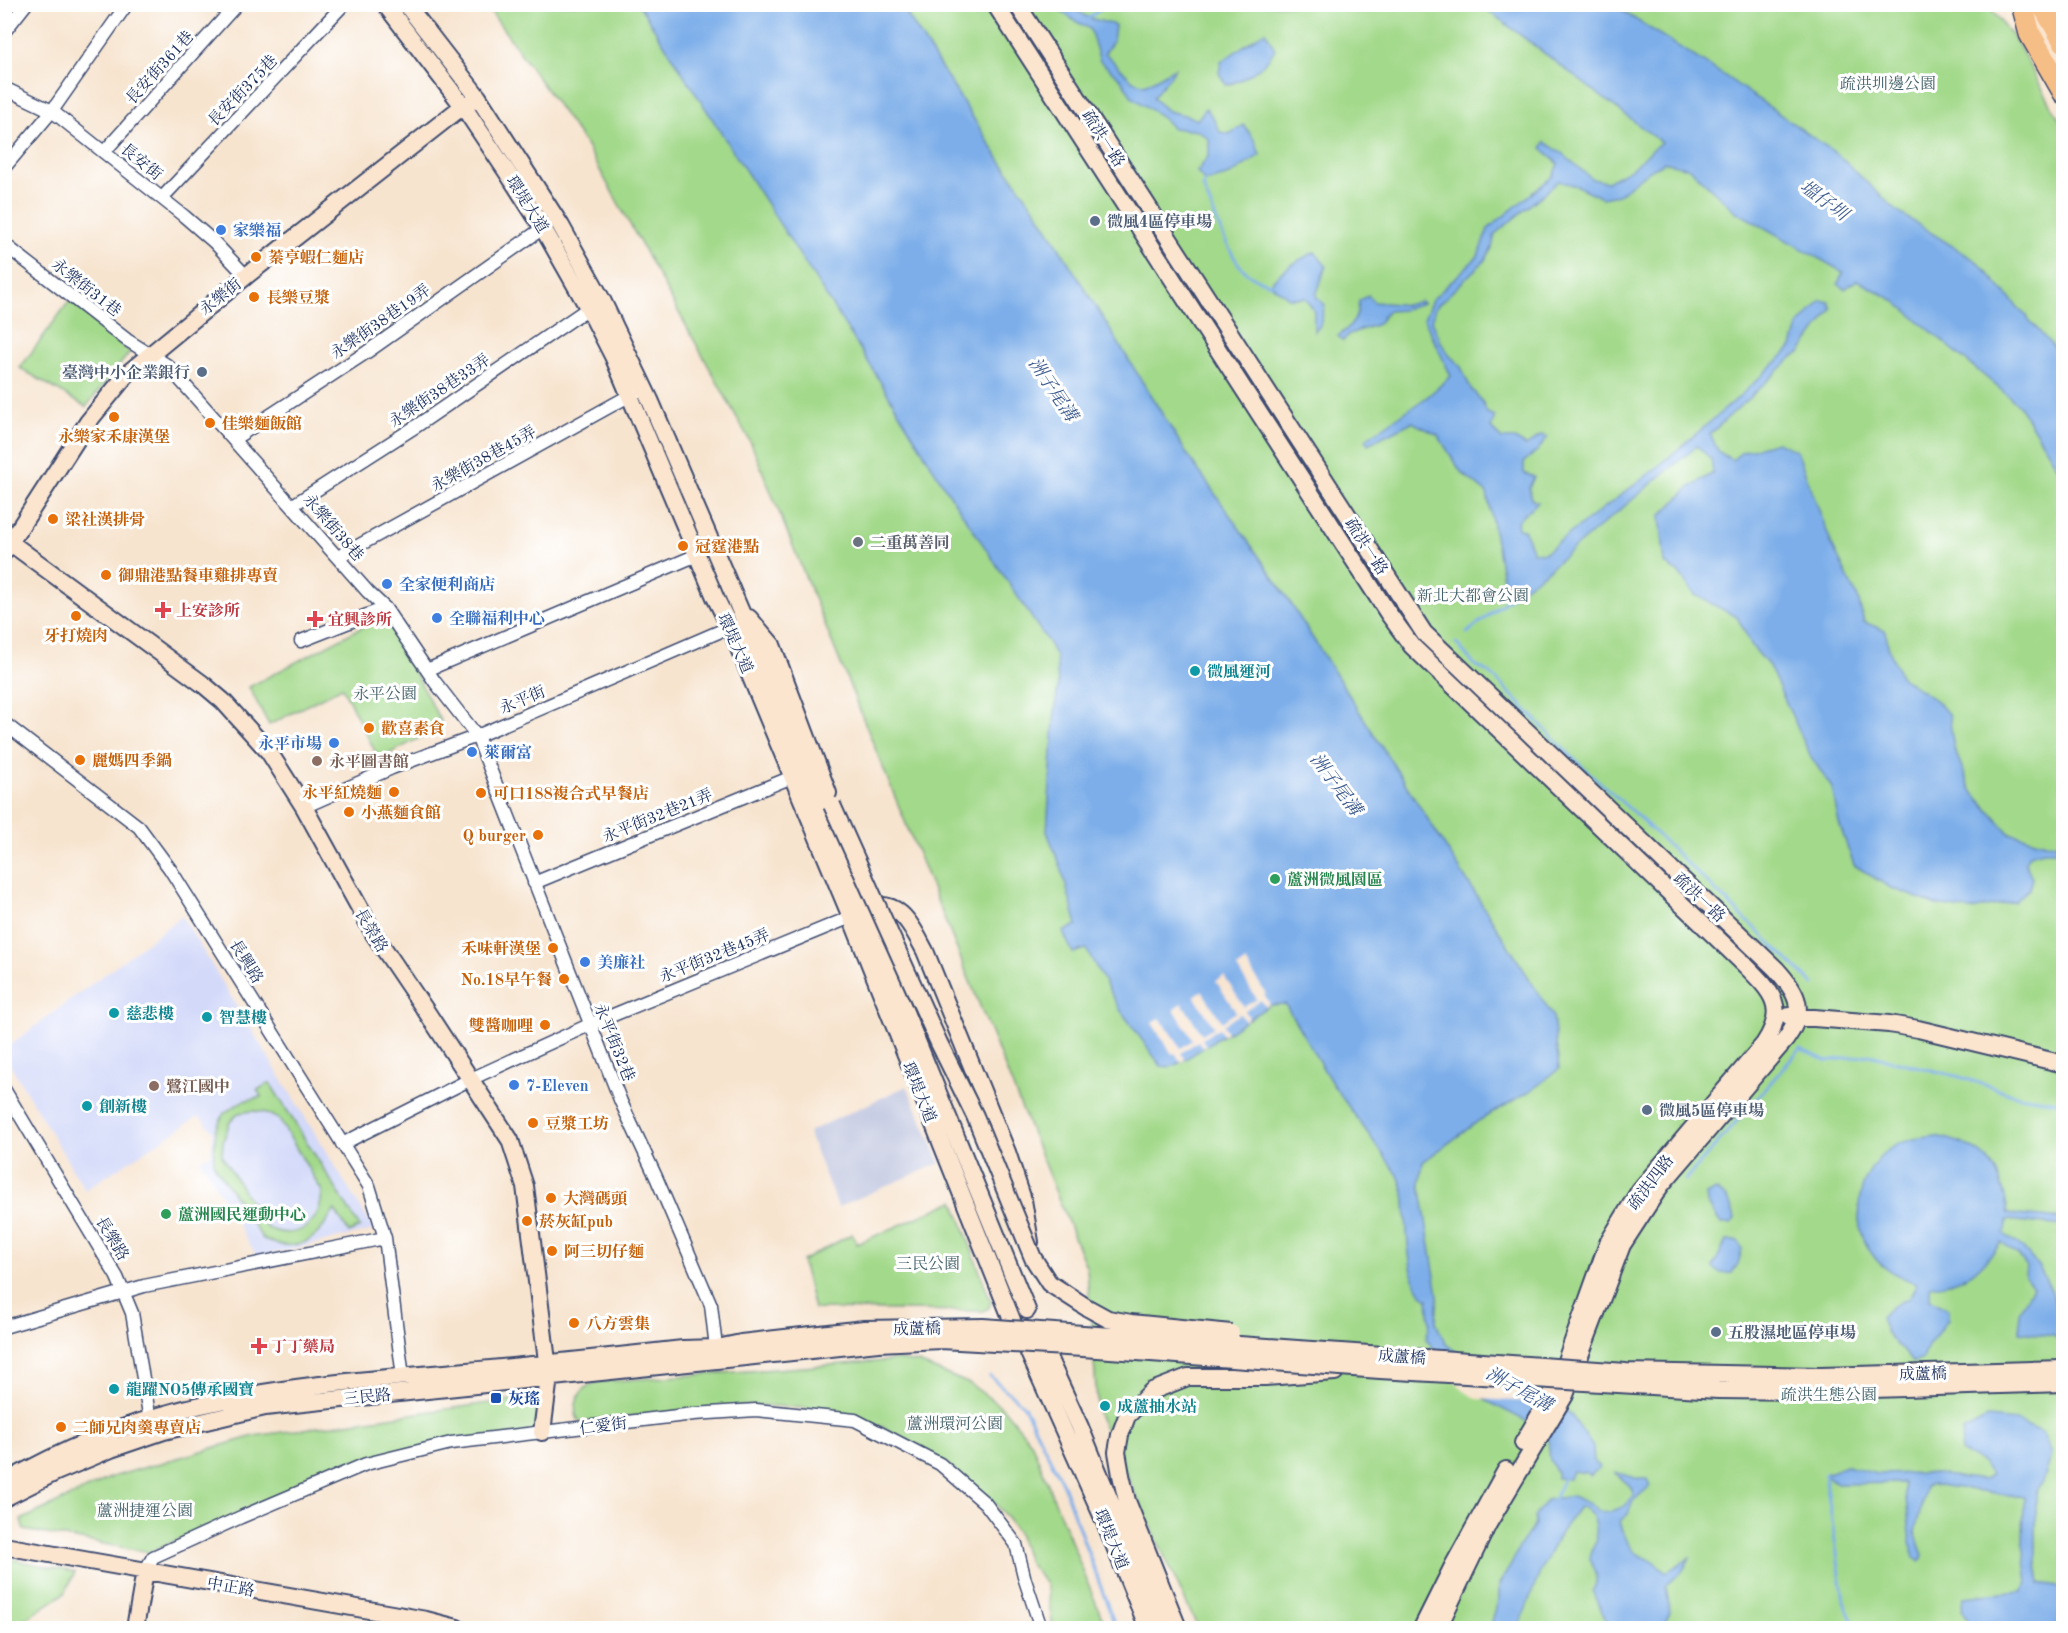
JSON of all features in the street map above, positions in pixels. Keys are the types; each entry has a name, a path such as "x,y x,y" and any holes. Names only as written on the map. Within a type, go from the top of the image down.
{"highway":[{"path":"2022,4 2064,76"},
{"path":"2022,4 2030,34 2064,93"},
{"path":"2042,4 2064,42"},
{"path":"2055,4 2064,20"}],"street":[{"path":"4,32 26,4"},
{"path":"4,168 52,111 128,4"},
{"name":"長安街361巷","path":"104,152 237,4"},
{"name":"長安街375巷","path":"162,198 344,4"},
{"name":"環堤大道","path":"386,4 463,106 595,304 644,388 733,594 792,777 857,913 1027,1310"},
{"name":"環堤大道","path":"406,4 478,98 561,226 595,304 629,397 697,555 743,625 857,913 1012,1320"},
{"name":"疏洪一路","path":"995,4 1388,613 1412,646 1755,975 1771,994 1776,1015"},
{"name":"疏洪一路","path":"1017,4 1424,633 1776,969 1793,990 1798,1002 1798,1016"},
{"path":"2028,4 2064,63"},
{"name":"長安街","path":"4,88 52,111 214,242 246,276"},
{"name":"永樂街","path":"7,544 88,422 127,374 246,276 463,106 478,98"},
{"name":"永樂街38巷19弄","path":"234,438 367,352 543,228"},
{"name":"永樂街31巷","path":"4,244 127,339 151,353"},
{"name":"永樂街38巷33弄","path":"293,505 415,427 595,304"},
{"name":"永樂街38巷","path":"151,353 167,364 368,592 385,608 427,670 477,736"},
{"name":"永樂街38巷45弄","path":"338,557 644,388"},
{"name":"長榮路","path":"7,544 224,701 269,752 304,807 374,934 510,1140 525,1186 548,1370 542,1432"},
{"path":"427,670 697,555"},
{"path":"300,641 385,608"},
{"path":"743,625 772,645 832,806 939,1043 975,1116 1034,1258 1049,1283 1086,1308 1108,1319 1270,1337 1341,1350 1410,1357"},
{"name":"永平街","path":"304,807 392,768 477,736 743,625"},
{"name":"長興路","path":"4,723 139,827 170,869 369,1186 385,1238 403,1377"},
{"name":"永平街32巷","path":"477,736 621,1102 711,1305 717,1354"},
{"name":"永平街32巷21弄","path":"534,884 792,777"},
{"path":"857,913 877,904 896,909 909,921 925,951 1007,1152 1023,1200 1034,1258"},
{"name":"永平街32巷45弄","path":"342,1144 471,1079 589,1024 857,913"},
{"path":"1776,1015 1889,1024 2064,1064"},
{"name":"疏洪四路","path":"1559,1394 1608,1243 1640,1190 1764,1044 1773,1031 1776,1015"},
{"name":"疏洪四路","path":"1559,1394 1622,1245 1642,1212 1661,1185 1773,1055 1794,1028 1798,1016"},
{"name":"長樂路","path":"4,1089 117,1277 132,1313 150,1420"},
{"path":"4,1327 144,1286 385,1238"},
{"name":"成蘆橋","path":"743,1350 864,1329 983,1327 1626,1372 1821,1376 2064,1369"},
{"name":"成蘆橋","path":"743,1350 941,1340 1718,1390 1808,1391 2064,1383"},
{"name":"三民路","path":"4,1498 56,1472 111,1449 164,1431 218,1417 276,1406 548,1370 743,1350"},
{"name":"環堤大道","path":"1148,1629 1038,1353 1097,1468 1162,1629"},
{"name":"三民路","path":"4,1483 32,1467 128,1426 186,1409 280,1390 403,1377 548,1370"},
{"path":"1178,1629 1127,1501 1117,1452 1127,1416 1152,1390 1188,1377 1265,1377 1380,1370"},
{"path":"1438,1629 1488,1524 1559,1394"},
{"name":"仁愛街","path":"145,1572 153,1557 366,1464 452,1443 694,1414 756,1410 855,1420 940,1464 985,1503 1016,1544 1041,1629"},
{"path":"1422,1629 1489,1499 1537,1432"},
{"name":"中正路","path":"4,1546 415,1618 457,1629"},
{"path":"135,1629 145,1572"}],"shaded area":[{"name":"鷺江國中","path":"182,916 374,1230 257,1257 200,1159 211,1154 213,1131 199,1116 85,1190 5,1056 5,1049"},
{"path":"907,1086 940,1163 838,1207 808,1132"}],"green space":[{"name":"新北大都會公園","path":"486,5 1988,5 2017,43 2064,128 2063,1628 1198,1628 1098,1414 1087,1269 751,443 586,145"},
{"path":"70,300 130,352 86,407 20,368"},
{"name":"永平公園","path":"385,615 443,726 379,759 342,687 269,725 249,687"},
{"path":"270,1083 360,1227 349,1233 335,1210 320,1232 304,1242 283,1245 262,1238 214,1164 216,1129 224,1113 243,1101 262,1097 257,1090","holes":["264,1112 279,1119 322,1191 321,1202 312,1221 298,1231 288,1233 266,1227 222,1156 223,1142 230,1122 239,1113"]},
{"name":"三民公園","path":"954,1201 991,1302 989,1308 983,1311 814,1309 802,1261 852,1234 857,1244"},
{"name":"蘆洲環河公園","path":"899,1360 919,1363 970,1384 1003,1408 1031,1442 1106,1628 1053,1628 1046,1584 1029,1563 1017,1531 996,1504 944,1462 883,1427 849,1415 820,1409 757,1405 581,1422 575,1411 581,1392 587,1386 598,1382"},
{"name":"蘆洲捷運公園","path":"547,1395 542,1432 367,1460 149,1552 24,1530 21,1520 112,1477 254,1436"},
{"path":"5,1558 75,1572 65,1593 12,1628 5,1628"}],"water":[{"name":"微風運河","path":"639,5 901,5 1000,160 1041,218 1187,454 1279,585 1553,1016 1559,1069 1532,1090 1480,1120 1423,1162 1420,1184 1438,1295 1436,1323 1446,1344 1501,1387 1536,1394 1570,1413 1593,1447 1594,1461 1600,1467 1590,1476 1588,1473 1572,1471 1569,1479 1557,1478 1557,1472 1550,1460 1548,1439 1538,1427 1465,1388 1426,1339 1430,1323 1428,1299 1420,1292 1411,1267 1404,1193 1398,1175 1333,1085 1285,1004 1270,1005 1181,1062 1171,1067 1161,1066 1121,1011 1086,949 1073,953 1063,932 1077,925 1061,867 1047,832 1058,685 1056,657 944,486 864,355"},
{"path":"1054,5 1068,5 1089,18 1115,25 1113,41 1105,53 1133,81 1145,85 1175,68 1153,98 1168,111 1197,120 1206,108 1220,132 1229,134 1244,125 1255,141 1260,155 1230,175 1205,182 1197,172 1209,155 1209,139 1198,131 1173,128 1159,115 1132,97 1121,79 1100,61 1090,29"},
{"name":"塭仔圳","path":"1481,5 1613,5 1722,74 1837,154 1898,212 1978,262 2063,358 2063,476 2019,405 1895,301 1857,280 1845,289 1838,284 1843,272 1735,211 1689,168 1664,162 1618,195 1602,198 1577,186 1559,181 1495,234 1492,248 1485,260 1435,308 1432,321 1439,339 1450,356 1460,365 1471,389 1482,401 1487,413 1495,416 1491,428 1502,439 1515,439 1526,446 1541,435 1548,437 1524,462 1524,473 1534,477 1529,488 1532,500 1538,502 1517,521 1518,528 1524,530 1533,552 1544,553 1654,470 1739,397 1792,347 1798,326 1821,300 1829,302 1832,309 1800,353 1710,434 1719,452 1732,460 1742,452 1777,442 1797,451 1832,545 1858,598 1864,622 1886,631 1888,646 1900,676 1938,702 1949,715 1954,748 1971,790 2009,833 2050,844 2063,843 2063,851 2044,851 2029,855 2025,862 2032,878 2029,889 2014,902 1971,910 1936,905 1889,887 1854,865 1839,823 1832,788 1811,757 1769,666 1752,646 1737,617 1695,595 1678,572 1665,564 1660,516 1690,487 1713,473 1711,459 1697,446 1544,573 1511,597 1506,595 1487,493 1461,472 1438,435 1412,422 1368,444 1366,439 1427,397 1451,376 1424,319 1432,300 1478,256 1488,229 1553,176 1558,164 1542,148 1545,142 1592,179 1607,182 1631,169 1661,142"},
{"path":"1265,31 1275,49 1271,55 1254,72 1226,85 1219,73 1221,62"},
{"path":"1315,252 1326,266 1316,296 1325,305 1320,326 1314,332 1314,311 1306,298 1289,298 1270,284 1291,265"},
{"path":"1368,295 1374,302 1407,305 1420,301 1423,303 1403,310 1387,311 1378,324 1349,334 1343,341 1338,336 1353,322 1359,301"},
{"path":"1935,1136 1966,1145 1978,1151 1987,1160 2001,1182 2008,1214 2063,1219 2063,1226 2007,1220 2004,1234 2021,1246 2039,1267 2063,1321 2063,1344 2054,1336 2020,1332 2019,1312 2033,1287 2025,1277 2026,1265 2017,1254 2001,1243 1971,1274 1953,1282 1930,1286 1930,1299 1948,1310 1948,1319 1928,1346 1923,1359 1913,1363 1886,1332 1881,1317 1891,1307 1909,1298 1917,1284 1884,1267 1867,1245 1861,1231 1859,1217 1862,1188 1876,1162 1892,1147 1904,1142"},
{"path":"1716,1190 1724,1195 1731,1206 1735,1219 1730,1224 1721,1224 1707,1203 1706,1195"},
{"path":"1726,1241 1738,1241 1742,1249 1738,1264 1732,1273 1721,1273 1713,1267"},
{"path":"1987,1418 2016,1421 2043,1433 2052,1454 2043,1482 2036,1492 2036,1556 2040,1584 2063,1588 2063,1628 1971,1628 1962,1611 1964,1597 2022,1591 2028,1583 2023,1543 2024,1497 1931,1484 1926,1486 1915,1532 1923,1556 1920,1562 1913,1557 1904,1483 1837,1484 1825,1474 1847,1466 1877,1474 1927,1473 1984,1480 1992,1475 1981,1462 1961,1452 1963,1431"},
{"path":"1614,1472 1647,1479 1650,1486 1633,1501 1628,1514 1620,1521 1626,1539 1632,1548 1666,1572 1690,1558 1683,1570 1666,1586 1670,1612 1662,1628 1609,1628 1593,1590 1596,1575 1589,1560 1597,1540 1593,1516 1583,1507 1578,1508 1550,1551 1519,1628 1490,1628 1499,1598 1499,1584 1519,1547 1535,1524 1534,1517 1546,1500 1573,1496 1590,1504 1597,1511 1610,1512 1625,1506 1634,1495 1630,1486"}],"pier":[{"path":"1246,962 1270,1004 1266,1007 1261,1000 1245,1011 1249,1018 1245,1021 1240,1014 1223,1025 1227,1032 1223,1035 1219,1028 1202,1039 1206,1046 1203,1048 1198,1041 1181,1053 1185,1060 1181,1062 1175,1053 1172,1054 1152,1023 1160,1018 1181,1048 1193,1040 1174,1009 1182,1003 1202,1034 1214,1027 1194,996 1202,991 1222,1022 1236,1012 1216,981 1224,976 1244,1007 1257,999 1237,968"},
{"path":"1436,1357 1503,1384 1537,1391 1558,1403 1476,1399 1463,1390"}],"waterway":[{"path":"1089,18 1107,4"},
{"path":"1205,182 1203,187 1225,241 1236,261 1251,276 1270,284"},
{"path":"1467,633 1511,597"},
{"path":"1456,643 1474,664 1491,674 1572,757 1645,823 1814,985"},
{"path":"1685,1180 1800,1049 1827,1061 1869,1055 1960,1077 2019,1096 2064,1103"},
{"name":"洲子尾溝","path":"990,1376 1024,1406 1063,1485 1116,1628"},
{"path":"1825,1474 1844,1601 1855,1628"},
{"name":"洲子尾溝","path":"1553,1502 1565,1475"}],"place":[{"name":"微風4區停車場","path":"1095,221"},
{"name":"家樂福","path":"221,230"},
{"name":"蓁亨蝦仁麵店","path":"256,257"},
{"name":"長樂豆漿","path":"254,297"},
{"name":"臺灣中小企業銀行","path":"202,372"},
{"name":"永樂家禾康漢堡","path":"114,417"},
{"name":"佳樂麵飯館","path":"210,423"},
{"name":"梁社漢排骨","path":"53,519"},
{"name":"二重萬善同","path":"858,542"},
{"name":"冠霆港點","path":"683,546"},
{"name":"御鼎港點餐車雞排專賣","path":"106,575"},
{"name":"全家便利商店","path":"387,584"},
{"name":"上安診所","path":"163,610"},
{"name":"牙打燒肉","path":"76,616"},
{"name":"全聯福利中心","path":"437,618"},
{"name":"宜興診所","path":"315,619"},
{"name":"微風運河","path":"1195,671"},
{"name":"歡喜素食","path":"369,728"},
{"name":"永平市場","path":"334,743"},
{"name":"萊爾富","path":"472,752"},
{"name":"麗媽四季鍋","path":"80,760"},
{"name":"永平圖書館","path":"317,761"},
{"name":"永平紅燒麵","path":"394,792"},
{"name":"可口188複合式早餐店","path":"481,793"},
{"name":"小燕麵食館","path":"349,812"},
{"name":"Q burger","path":"538,835"},
{"name":"蘆洲微風園區","path":"1275,879"},
{"name":"禾味軒漢堡","path":"553,948"},
{"name":"美廉社","path":"585,962"},
{"name":"No.18早午餐","path":"564,979"},
{"name":"慈悲樓","path":"114,1013"},
{"name":"智慧樓","path":"207,1017"},
{"name":"雙醬咖哩","path":"545,1025"},
{"name":"7-Eleven","path":"514,1085"},
{"name":"鷺江國中","path":"154,1086"},
{"name":"創新樓","path":"87,1106"},
{"name":"微風5區停車場","path":"1647,1110"},
{"name":"豆漿工坊","path":"533,1123"},
{"name":"大灣碼頭","path":"551,1198"},
{"name":"蘆洲國民運動中心","path":"166,1214"},
{"name":"菸灰缸pub","path":"527,1221"},
{"name":"阿三切仔麵","path":"552,1251"},
{"name":"八方雲集","path":"574,1323"},
{"name":"五股濕地區停車場","path":"1716,1332"},
{"name":"丁丁藥局","path":"259,1346"},
{"name":"龍躍NO5傳承國寶","path":"114,1389"},
{"name":"灰瑤","path":"496,1398"},
{"name":"成蘆抽水站","path":"1105,1406"},
{"name":"二師兄肉羹專賣店","path":"61,1427"}],"park label":[{"name":"疏洪圳邊公園","path":"1888,83"},
{"name":"疏洪生態公園","path":"1829,1394"}]}
